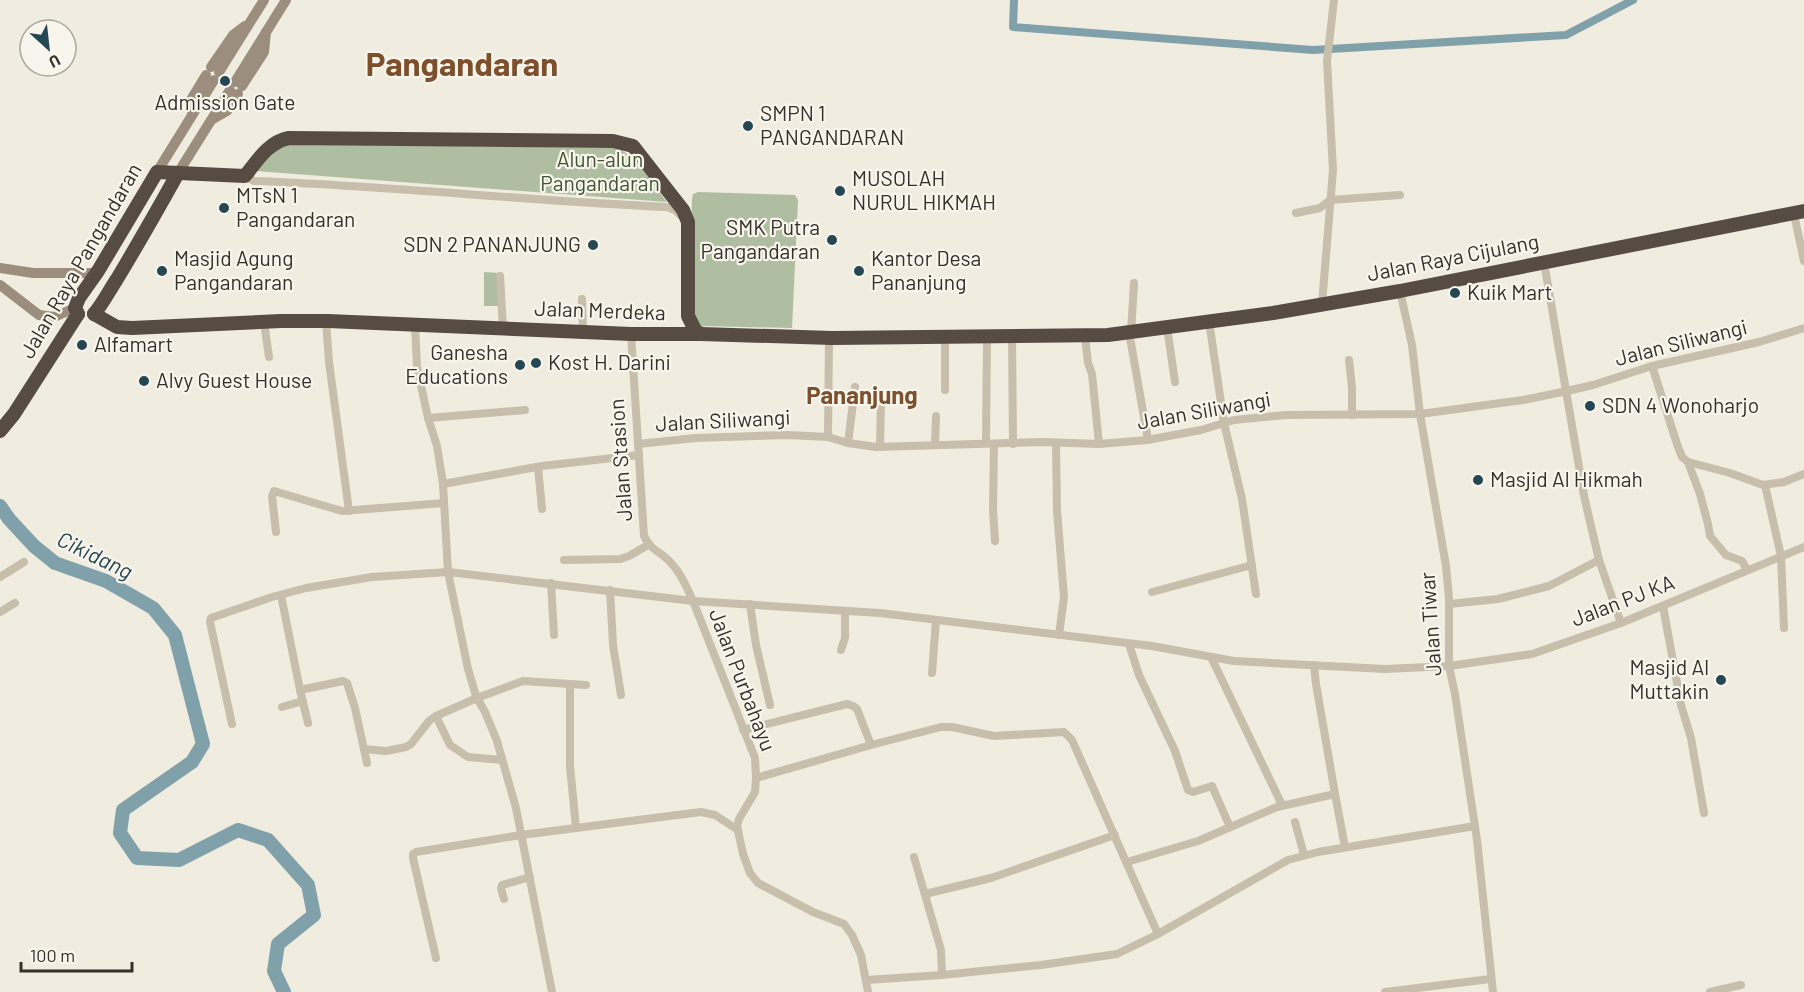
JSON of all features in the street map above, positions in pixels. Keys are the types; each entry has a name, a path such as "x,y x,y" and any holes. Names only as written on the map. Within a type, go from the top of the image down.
{"highway":[{"path":"157,172 245,177 270,146 281,139 289,138 613,141 633,146 683,210 688,222 688,316 700,334"},
{"name":"Jalan Raya Pangandaran","path":"0,431 14,414 77,311 79,298 157,172"},
{"name":"Jalan Raya Pangandaran","path":"94,314 102,306 141,241 178,173"},
{"name":"Jalan Raya Cijulang","path":"1108,335 1400,291 1799,212"},
{"path":"77,311 87,317 94,314"},
{"name":"Jalan Merdeka","path":"94,314 117,327 326,321 631,334 830,338 1108,335"},
{"path":"669,335 680,328 688,316"}],"street":[{"name":"Jalan Raya Pangandaran","path":"157,172 192,115 192,98 213,73 233,35 250,23 264,0"},
{"name":"Jalan Raya Pangandaran","path":"178,173 210,121 225,112 236,88 266,48 266,32 286,0"},
{"path":"1322,304 1333,170 1327,61 1334,0"},
{"path":"245,177 254,181 667,207 675,210 688,222"},
{"path":"1296,213 1320,208 1330,200 1400,195"},
{"path":"1799,212 1804,261"},
{"path":"1544,262 1584,496 1599,560 1622,623"},
{"path":"0,268 33,273 96,273"},
{"path":"500,276 503,328"},
{"path":"1134,283 1130,332 1148,440"},
{"path":"0,285 39,315 54,318 77,311"},
{"name":"Jalan Tiwar","path":"1400,291 1412,345 1420,414 1446,566 1449,604 1449,666 1475,826 1493,992"},
{"path":"582,299 583,332"},
{"path":"326,321 329,363 349,511"},
{"path":"1209,321 1224,423 1239,481 1256,594"},
{"path":"264,322 268,357"},
{"path":"415,324 417,367 428,418 437,446 443,484 448,572 468,669 502,760 521,835 552,992"},
{"path":"1167,327 1175,382"},
{"name":"Jalan Siliwangi","path":"638,444 696,438 788,435 828,437 848,443 880,447 990,443 1099,444 1148,440 1201,430 1234,420 1286,415 1420,414 1523,400 1593,385 1652,366 1760,342 1804,328"},
{"name":"Jalan Stasion","path":"631,334 644,536 648,545 663,555 676,569 693,601"},
{"path":"1012,336 1013,444"},
{"path":"1085,336 1088,363 1092,374 1099,444"},
{"path":"945,337 945,390"},
{"path":"987,337 994,541"},
{"path":"828,437 830,338"},
{"path":"1349,360 1352,381 1352,415"},
{"path":"1652,366 1677,444 1682,457 1688,462 1765,485 1784,482 1804,474"},
{"path":"848,443 855,387"},
{"path":"880,447 881,401"},
{"path":"428,418 525,410"},
{"path":"935,445 936,416"},
{"path":"1056,443 1057,510 1064,597 1059,635"},
{"name":"Jalan Siliwangi","path":"443,484 538,466 639,455"},
{"path":"1688,462 1700,494 1710,536 1726,555 1742,561 1747,570"},
{"path":"538,466 542,509"},
{"path":"1765,485 1781,556 1784,628"},
{"path":"276,532 272,496 274,491 335,510 349,511 444,503"},
{"path":"564,560 620,559 648,545"},
{"name":"Jalan PJ KA","path":"232,724 210,619 213,616 281,595 372,577 448,572 693,601 845,611 936,620 1152,646 1234,661 1385,669 1449,666 1532,654 1622,623 1804,547"},
{"path":"1449,604 1498,599 1549,586 1599,560"},
{"path":"0,577 24,562"},
{"path":"1152,592 1252,566"},
{"path":"551,583 554,635"},
{"path":"610,590 613,645 621,695"},
{"path":"281,595 308,723"},
{"name":"Jalan Purbahayu","path":"693,601 755,758 754,792 739,819 738,830"},
{"path":"0,612 15,603"},
{"path":"750,604 756,645 770,705"},
{"path":"1663,606 1681,705 1691,738 1704,813"},
{"path":"842,650 845,638 845,611"},
{"path":"932,673 936,620"},
{"path":"1129,644 1139,675 1175,751 1188,790 1193,792 1212,786 1230,827"},
{"path":"1211,657 1282,805"},
{"path":"1314,665 1345,847"},
{"path":"300,690 346,681 350,687 367,763"},
{"path":"364,748 386,751 406,747 429,721 477,698 523,681 586,685"},
{"path":"570,684 570,766 576,828"},
{"path":"282,707 303,701"},
{"path":"743,729 847,704 857,709 871,745"},
{"path":"437,719 450,745 468,757 502,760"},
{"path":"756,778 871,745 946,727 994,736 1064,732 1072,740 1158,934"},
{"path":"1127,862 1196,842 1282,805 1335,794"},
{"path":"436,958 413,854 521,835 706,812 715,814 738,830 750,873 758,883 793,899 813,912 844,924 861,955 868,992"},
{"path":"1295,822 1304,855"},
{"path":"866,980 942,975 1108,956 1158,934 1279,864 1304,855 1475,826"},
{"path":"925,894 991,878 1115,835"},
{"path":"914,857 941,950 942,975"},
{"path":"504,899 502,885 530,877"},
{"path":"1385,992 1490,979"},
{"path":"1710,992 1741,985"}],"green space":[{"name":"Alun-alun Pangandaran","path":"288,144 617,148 638,164 667,202 256,171 276,148"},
{"path":"698,192 795,195 798,200 792,328 701,326 694,322 692,199 693,194"},
{"path":"484,272 499,273 498,306 484,306"}],"waterway":[{"path":"1014,0 1013,27 1313,50 1566,35 1633,0"},
{"name":"Cikidang","path":"0,506 34,546 55,563 106,581 153,608 175,635 203,744 192,762 123,810 120,833 137,858 179,860 238,830 268,840 308,885 314,915 278,944 274,971 284,992"}],"place":[{"name":"Admission Gate","path":"225,81"},
{"name":"SMPN 1 PANGANDARAN","path":"748,126"},
{"name":"MUSOLAH NURUL HIKMAH","path":"840,191"},
{"name":"MTsN 1 Pangandaran","path":"224,208"},
{"name":"SMK Putra Pangandaran","path":"832,240"},
{"name":"SDN 2 PANANJUNG","path":"593,245"},
{"name":"Masjid Agung Pangandaran","path":"162,271"},
{"name":"Kantor Desa Pananjung","path":"859,271"},
{"name":"Kuik Mart","path":"1455,293"},
{"name":"Alfamart","path":"82,345"},
{"name":"Kost H. Darini","path":"536,363"},
{"name":"Ganesha Educations","path":"520,365"},
{"name":"Alvy Guest House","path":"144,381"},
{"name":"SDN 4 Wonoharjo","path":"1590,406"},
{"name":"Masjid Al Hikmah","path":"1478,480"},
{"name":"Masjid Al Muttakin","path":"1721,680"}],"district":[{"name":"Pangandaran","path":"462,64"},
{"name":"Pananjung","path":"862,396"}]}
